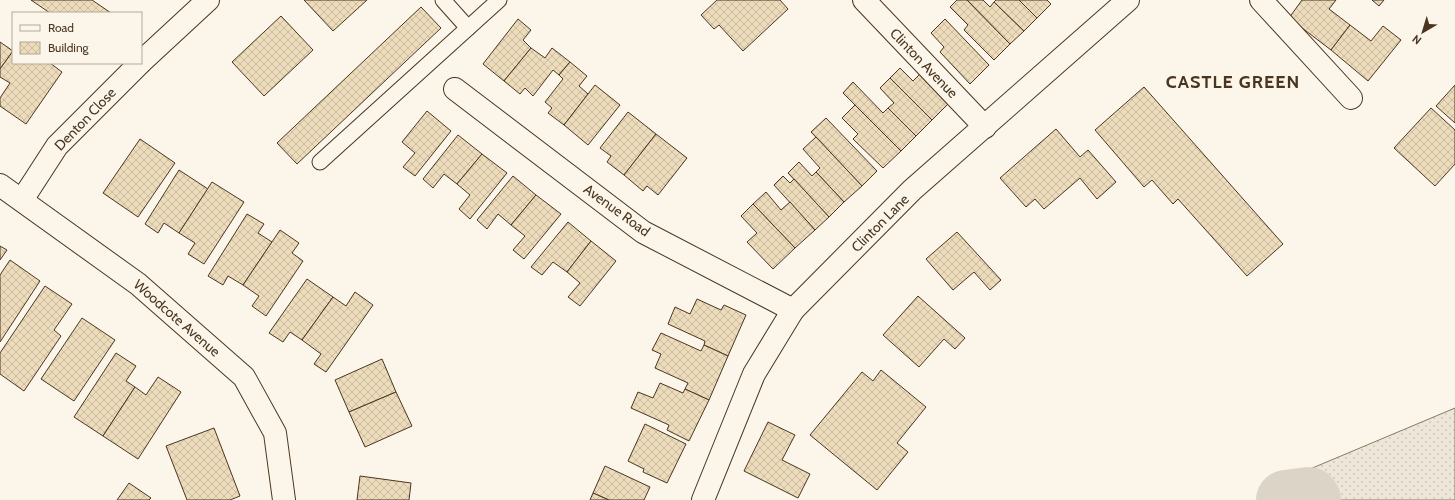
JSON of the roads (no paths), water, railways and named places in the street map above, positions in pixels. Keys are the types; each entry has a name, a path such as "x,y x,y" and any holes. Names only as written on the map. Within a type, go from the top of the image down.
{"street":[{"name":"Denton Close","path":"142,62 208,0"},
{"name":"Clinton Avenue","path":"864,0 985,127"},
{"name":"Clinton Lane","path":"703,500 754,374 793,310 912,190 1128,0"},
{"path":"1261,0 1351,98"},
{"name":"Denton Close","path":"22,200 57,146 140,64"},
{"name":"Avenue Road","path":"455,89 643,232 793,310"},
{"name":"Woodcote Avenue","path":"0,185 138,284 244,378 275,433 284,500"}],"lane":[{"path":"443,0 468,28"},
{"path":"320,162 499,0"}],"waterway":[{"path":"1286,500 1309,497 1311,500"}],"district":[{"name":"CASTLE GREEN","path":"1233,82"}]}
